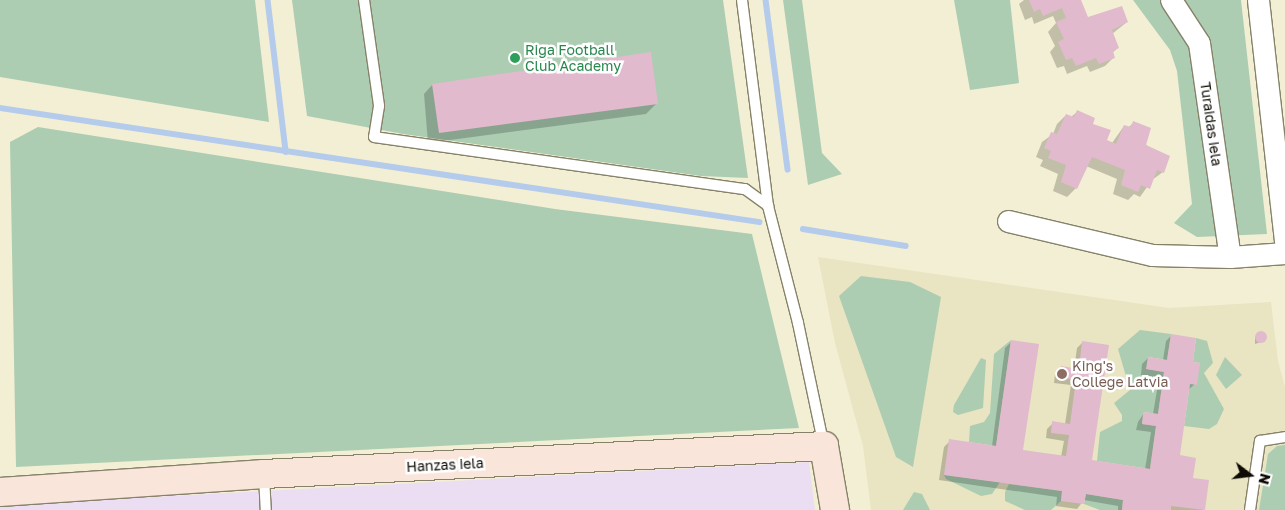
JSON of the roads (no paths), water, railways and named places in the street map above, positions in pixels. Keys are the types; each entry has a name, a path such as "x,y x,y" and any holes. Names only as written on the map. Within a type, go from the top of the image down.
{"street":[{"name":"Turaidas iela","path":"1171,0 1199,43 1230,257"},
{"path":"1258,0 1285,241"},
{"path":"1008,221 1152,255 1230,257 1285,253"},
{"path":"824,446 835,510"},
{"name":"Hanzas iela","path":"0,492 264,474 824,446"}],"lane":[{"path":"364,0 379,106 374,137 745,189 768,206"},
{"path":"742,0 768,206 794,304 824,446"},
{"path":"1250,510 1260,441 1285,437"},
{"path":"264,474 266,510"}],"waterway":[{"path":"268,0 286,152"},
{"path":"766,0 788,170"},
{"path":"0,108 759,222"},
{"path":"803,229 906,246"}],"place":[{"name":"Riga Football Club Academy","path":"515,58"},
{"name":"King's College Latvia","path":"1062,374"}]}
